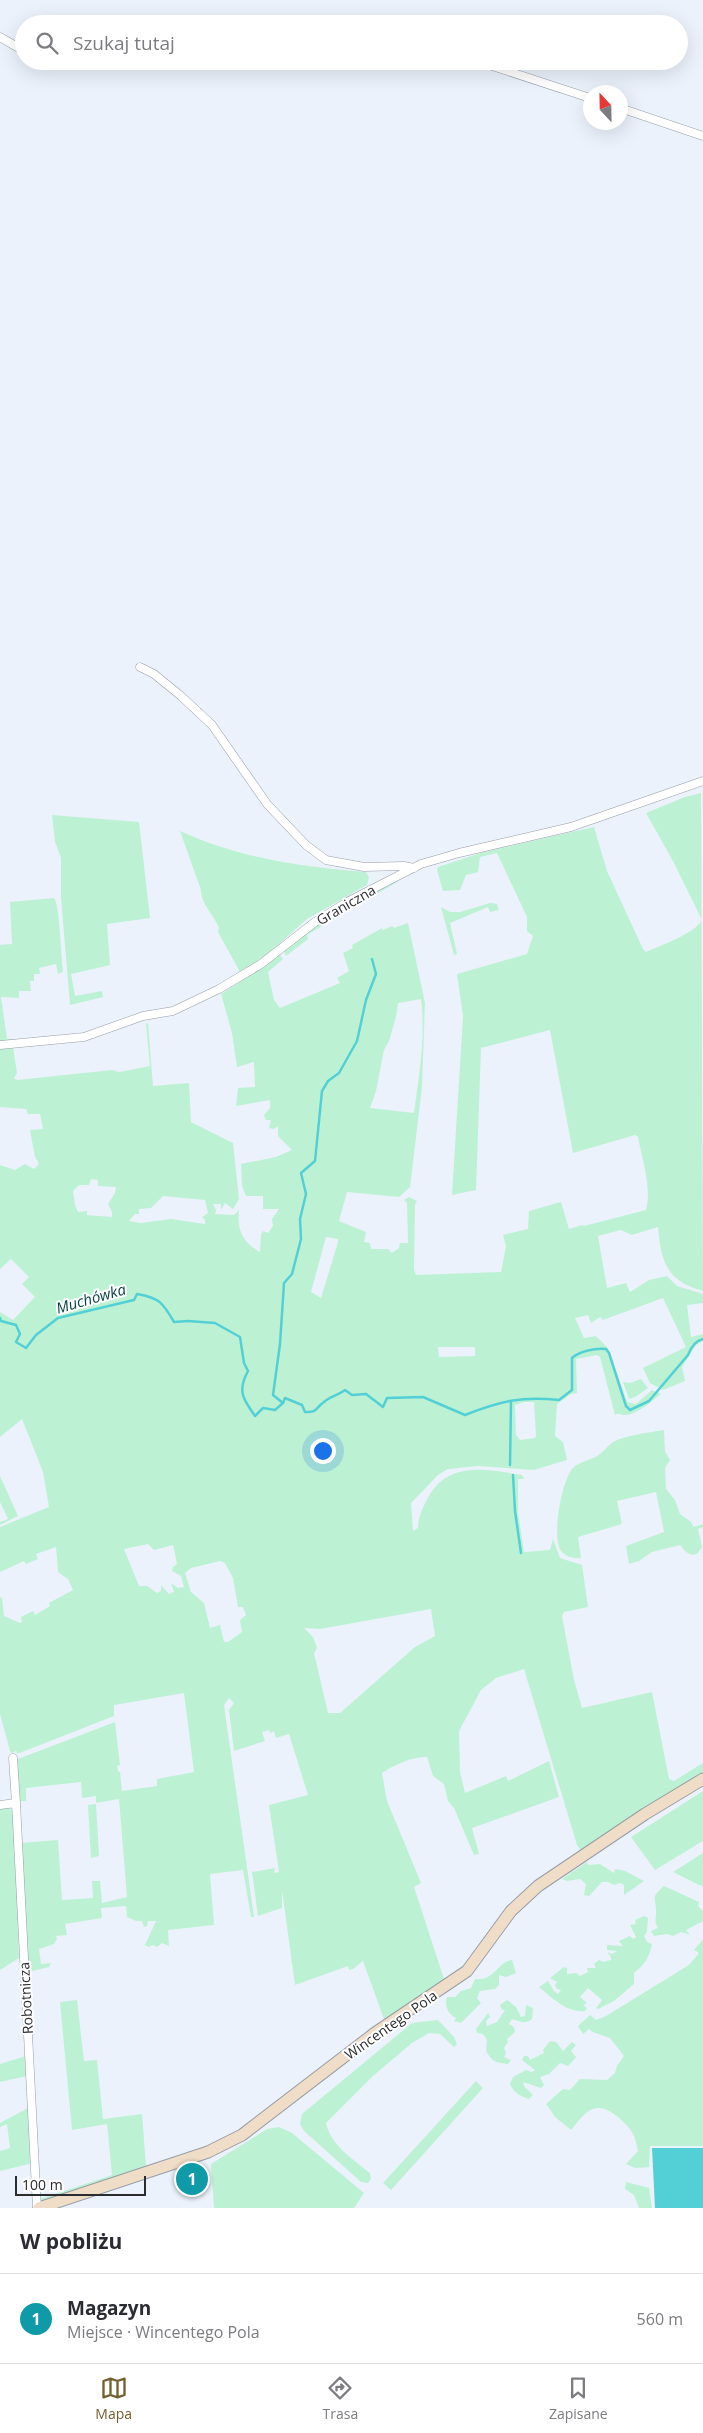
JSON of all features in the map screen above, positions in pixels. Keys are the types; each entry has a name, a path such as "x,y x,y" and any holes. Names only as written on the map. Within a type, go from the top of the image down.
{"street":[{"path":"0,37 15,46"},
{"path":"505,70 583,96"},
{"path":"628,111 703,136"},
{"path":"140,667 154,674 212,725 267,804 306,845 326,860 364,867 404,866 414,868"},
{"name":"Graniczna","path":"0,1045 84,1037 143,1016 173,1011 219,990 261,964 315,922 347,902 414,868 459,853 571,827 703,780"},
{"name":"Robotnicza","path":"13,1758 38,2208"},
{"name":"Wincentego Pola","path":"38,2208 208,2152 242,2135 375,2033 467,1971 511,1911 538,1886 629,1824 703,1779"},
{"path":"0,1805 16,1803"}],"green space":[{"path":"701,793 702,919 646,813 685,797"},
{"path":"52,815 139,822 150,918 107,924 110,965 71,974 75,996 102,991 103,997 70,1005 61,898 61,858 55,842"},
{"path":"594,827 607,871 646,952 668,943 693,930 702,921 703,1291 681,1282 668,1269 661,1251 658,1227 632,1235 621,1230 598,1236 607,1288 626,1283 630,1292 649,1280 667,1276 677,1286 703,1294 703,1303 687,1305 691,1337 703,1334 703,1341 696,1345 682,1367 685,1381 663,1390 650,1383 643,1368 686,1347 663,1298 603,1320 600,1317 591,1323 588,1315 575,1318 584,1338 596,1336 608,1348 627,1402 636,1404 652,1390 661,1394 645,1407 631,1414 615,1415 600,1357 597,1355 576,1359 577,1393 571,1394 557,1404 555,1436 563,1442 567,1460 534,1470 478,1466 448,1469 438,1475 411,1503 413,1531 418,1528 420,1516 429,1496 448,1477 459,1472 471,1470 522,1475 524,1479 518,1479 518,1512 524,1552 550,1550 553,1539 560,1558 582,1565 588,1607 564,1612 562,1616 574,1680 582,1708 652,1692 669,1779 674,1781 703,1763 703,1774 581,1851 577,1845 524,1669 496,1678 481,1690 459,1731 460,1772 465,1793 506,1776 508,1781 549,1761 559,1797 472,1828 479,1854 474,1855 454,1808 448,1801 444,1784 433,1776 427,1757 404,1762 382,1773 387,1801 421,1883 414,1887 445,1982 385,2022 363,1961 353,1969 349,1970 348,1966 295,1985 282,1890 282,1908 258,1916 252,1872 275,1868 274,1873 279,1872 269,1805 308,1795 289,1734 276,1738 274,1731 270,1733 269,1730 262,1732 265,1741 234,1751 229,1710 234,1703 229,1698 224,1705 254,1917 251,1917 243,1870 210,1874 214,1925 168,1930 169,1946 162,1943 157,1947 153,1945 148,1947 145,1945 156,1921 148,1921 147,1926 144,1927 142,1921 136,1921 127,1917 126,1906 101,1908 102,1918 65,1924 67,1935 56,1936 57,1939 54,1944 39,1949 41,1964 51,1963 49,1967 28,1972 21,1843 58,1840 62,1900 93,1898 92,1881 100,1881 102,1903 127,1897 119,1799 96,1803 96,1796 82,1798 81,1782 26,1788 26,1801 19,1801 16,1765 18,1759 115,1722 120,1765 117,1766 120,1772 122,1791 157,1786 157,1779 194,1772 184,1693 114,1705 114,1716 17,1754 16,1751 11,1753 10,1751 0,1714 0,1598 2,1597 4,1616 20,1623 22,1622 21,1617 33,1611 35,1615 50,1606 49,1603 73,1590 68,1579 58,1572 56,1547 36,1554 38,1559 26,1564 24,1561 0,1572 0,1527 49,1507 43,1472 22,1419 0,1437 0,1312 13,1320 35,1297 22,1284 29,1277 11,1259 0,1269 0,1165 15,1170 25,1164 34,1169 39,1164 35,1157 30,1130 43,1129 40,1114 28,1114 26,1109 0,1107 0,1049 13,1047 17,1073 14,1078 17,1080 112,1070 119,1072 150,1066 146,1024 148,1023 153,1086 189,1083 191,1122 233,1143 239,1199 233,1209 225,1203 221,1210 221,1204 213,1204 216,1210 215,1214 234,1215 239,1210 239,1224 242,1235 249,1244 260,1252 261,1234 263,1231 268,1233 273,1226 272,1219 279,1209 263,1209 263,1196 246,1196 242,1186 241,1164 276,1157 292,1150 278,1136 278,1126 274,1129 269,1128 271,1120 266,1120 264,1115 270,1108 270,1100 236,1106 238,1088 255,1087 254,1062 237,1067 232,1033 221,994 262,968 279,953 283,959 268,972 274,1000 280,1008 340,983 337,978 349,971 343,953 353,948 352,945 382,928 383,930 392,926 394,928 408,923 425,1003 422,1087 410,1187 399,1197 347,1192 339,1221 366,1232 364,1242 370,1243 371,1249 388,1249 392,1253 399,1248 400,1243 408,1243 407,1203 404,1200 409,1197 417,1201 415,1204 414,1270 416,1275 501,1272 506,1246 503,1235 528,1229 529,1211 561,1202 569,1229 646,1210 648,1192 646,1174 638,1137 635,1135 573,1153 550,1030 481,1048 476,1190 452,1195 463,1016 457,974 527,954 533,936 527,931 527,917 497,853 480,857 478,872 466,875 460,890 443,891 437,870 438,867 484,852","holes":["421,999 423,1027 414,1113 370,1108 376,1091 384,1050 389,1041 398,1003","91,1179 98,1180 98,1186 116,1187 115,1193 108,1204 112,1217 87,1215 87,1211 78,1212 73,1191 79,1185 89,1185","163,1196 205,1200 208,1213 202,1217 205,1220 205,1224 171,1219 141,1223 129,1221 135,1214 139,1214 139,1209 151,1208","326,1237 338,1239 321,1298 311,1292","438,1347 475,1347 475,1356 439,1357","524,1402 534,1402 535,1438 520,1440 516,1435 515,1405","148,1544 154,1550 173,1545 177,1564 173,1567 172,1571 181,1576 184,1587 178,1588 171,1583 174,1592 169,1594 161,1585 161,1591 157,1593 147,1586 139,1586 124,1549","220,1561 225,1563 233,1578 238,1607 243,1607 246,1615 240,1620 242,1632 228,1642 224,1642 220,1625 210,1628 204,1603 191,1592 185,1573 191,1568","431,1609 435,1636 415,1647 340,1713 328,1713 314,1653 317,1648 313,1637 304,1628 320,1629"]},
{"path":"180,831 248,855 294,864 366,872 369,877 367,885 307,919 261,960 240,972 218,932 217,923 205,905"},
{"path":"396,881 307,935 308,939 286,956 283,949 337,910"},
{"path":"54,898 59,921 63,972 58,974 56,964 39,968 40,974 34,974 34,981 30,981 31,991 19,991 19,998 1,997 7,1039 16,1039 16,1041 0,1043 0,945 12,944 10,902"},
{"path":"490,903 497,904 499,910 490,912 488,907 450,923 457,954 454,955 441,907 450,912 460,912"},
{"path":"641,1379 648,1388 629,1399 623,1382 630,1383"},
{"path":"664,1430 665,1451 670,1460 665,1468 666,1489 675,1500 680,1514 690,1521 694,1527 703,1524 703,1527 698,1529 702,1547 698,1553 690,1554 680,1545 652,1552 639,1561 629,1564 626,1546 664,1532 656,1492 617,1501 622,1524 578,1537 581,1558 565,1555 560,1550 557,1540 558,1518 562,1493 574,1467 597,1456 622,1438"},
{"path":"0,1476 18,1516 0,1525 0,1522 8,1519 0,1502"},
{"path":"703,1791 703,1841 655,1870 631,1837"},
{"path":"96,1804 99,1856 91,1858 88,1805"},
{"path":"5,1806 13,1811 15,1820 19,1958 0,1970 0,1807"},
{"path":"703,1853 703,1887 673,1872"},
{"path":"587,1862 588,1865 600,1864 614,1873 615,1869 625,1871 644,1881 624,1895 624,1885 602,1882 589,1896 584,1895 586,1884 580,1879 567,1881 562,1879"},
{"path":"664,1886 699,1902 698,1906 703,1911 703,1921 686,1930 690,1935 681,1932 673,1936 667,1934 654,1936 651,1931 658,1928 655,1896"},
{"path":"644,1916 648,1918 647,1932 644,1936 647,1942 652,1944 648,1957 644,1964 634,1973 634,1984 614,2001 598,2009 596,2008 602,2000 588,1988 580,1997 587,2003 583,2005 587,2008 585,2011 572,2010 560,2004 539,1987 548,1981 558,1994 561,1990 557,1989 555,1985 557,1982 550,1978 564,1967 567,1968 567,1974 576,1973 580,1976 588,1972 587,1968 596,1968 594,1964 599,1960 603,1962 611,1960 607,1952 612,1954 617,1951 607,1950 607,1945 623,1946 619,1941 630,1936 633,1939 636,1937 630,1925 636,1924 635,1920"},
{"path":"703,1939 703,2146 650,2146 649,2167 635,2168 626,2164 638,2151 634,2136 624,2122 614,2114 598,2108 590,2110 571,2130 555,2117 546,2104 563,2089 570,2090 580,2079 607,2080 615,2073 617,2066 624,2056 610,2038 589,2029 583,2034 578,2026 590,2015 596,2020 606,2016 689,1965 699,1953 694,1950"},
{"path":"512,1960 516,1973 506,1977 499,1975 499,1985 495,1989 480,1991 477,1998 481,2003 461,2023 454,2021 456,2018 449,2012 446,2006 447,1997 455,1997 461,1991 471,1988 475,1979 491,1975 507,1961"},
{"path":"77,2000 84,2061 97,2060 103,2119 142,2114 146,2166 41,2202 40,2199 112,2175 107,2124 72,2130 60,2002"},
{"path":"507,2000 516,2007 521,2017 525,2016 526,2005 533,2008 532,2019 529,2021 522,2022 512,2019 509,2024 514,2027 515,2032 507,2039 508,2042 504,2048 506,2053 504,2057 511,2060 508,2064 490,2058 486,2051 487,2040 483,2034 477,2033 476,2029 488,2013 490,2017 486,2021 487,2026 497,2022 505,2010 502,2010 500,2005"},
{"path":"22,2013 26,2056 25,2056"},
{"path":"438,2020 454,2037 457,2044 454,2047 440,2034 429,2033 412,2043 373,2076 326,2123 333,2139 338,2145 370,2173 371,2179 368,2183 361,2182 304,2131 300,2124 302,2114 412,2023"},
{"path":"550,2041 556,2042 563,2051 572,2042 576,2045 571,2051 576,2057 568,2066 560,2063 549,2074 540,2077 544,2085 541,2088 523,2082 524,2086 533,2095 529,2099 523,2097 511,2087 510,2084 513,2077 526,2070 532,2072 535,2070 522,2060 524,2056 528,2056 530,2060 544,2053 543,2050"},
{"path":"25,2056 27,2076 0,2082 0,2064"},
{"path":"476,2081 483,2088 391,2190 383,2183"},
{"path":"30,2107 33,2163 0,2171 0,2151 10,2148 7,2124 0,2127 0,2123"},
{"path":"279,2127 292,2133 364,2193 354,2208 214,2208 211,2164 267,2129"},
{"path":"626,2182 649,2188 652,2208 639,2208 634,2195 625,2189"}],"water":[{"path":"652,2148 703,2148 703,2208 655,2208"}],"waterway":[{"path":"283,1403 273,1395 280,1344 284,1283 292,1274 301,1239 300,1219 306,1194 301,1173 315,1161 322,1091 328,1081 339,1073 357,1041 366,1000 376,974 372,959"},
{"name":"Muchówka","path":"0,1318 1,1321 16,1325 20,1334 16,1342 26,1348 36,1335 58,1318 134,1300 137,1294 151,1297 164,1306 174,1322 215,1323 240,1337 244,1363 248,1371 242,1390 247,1405 255,1416 263,1408 275,1410 283,1403 285,1398 302,1405 305,1412 312,1412 326,1400 345,1390 352,1395 366,1394 383,1407 387,1398 423,1397 465,1415 489,1406 522,1399 559,1400 572,1390 572,1358 583,1352 602,1349 606,1349 609,1353 626,1406 630,1410 649,1401 688,1355 690,1349 703,1339"},
{"path":"510,1465 511,1401"},
{"path":"513,1475 515,1511 521,1553"}],"place":[{"name":"Magazyn","path":"192,2179"}]}
